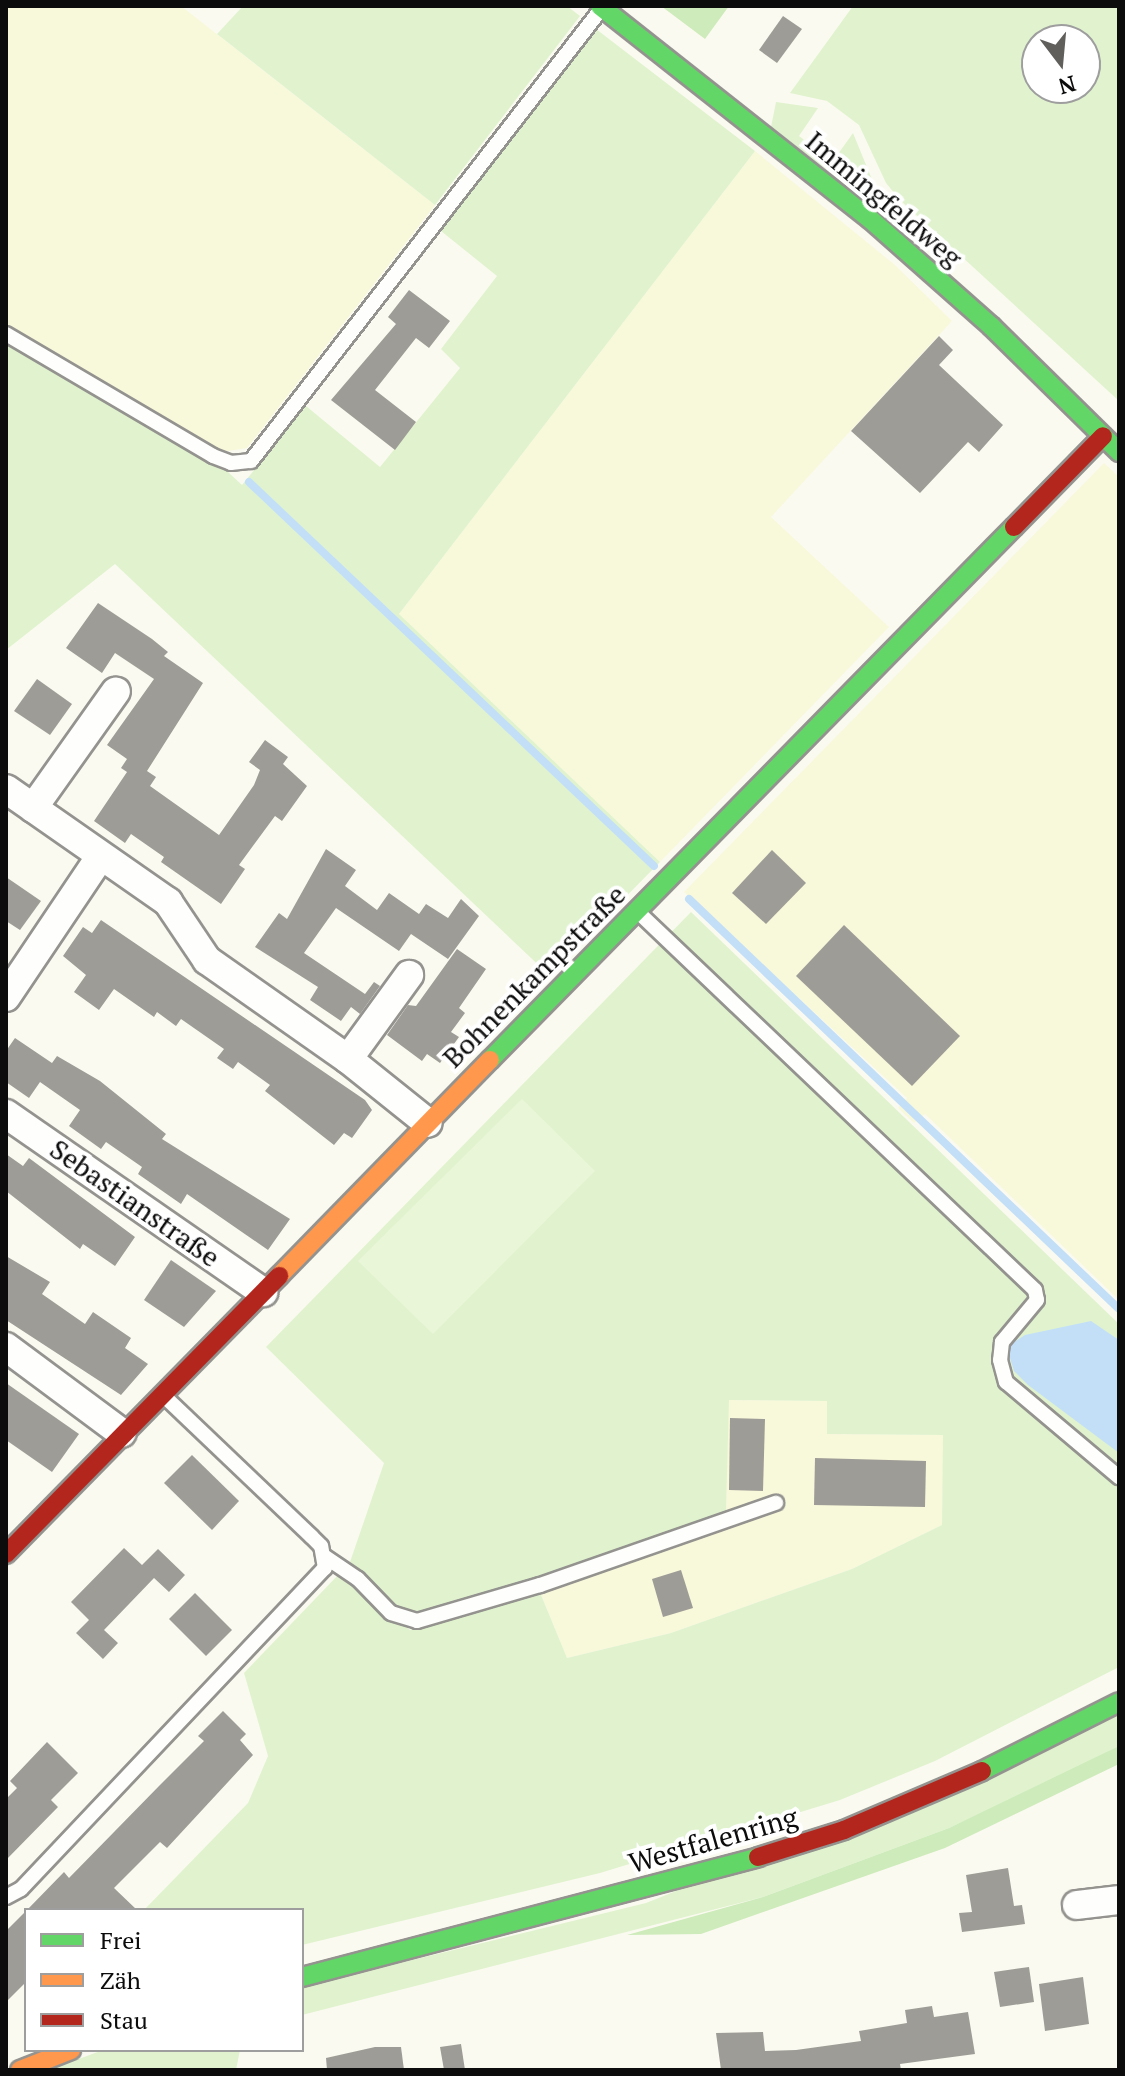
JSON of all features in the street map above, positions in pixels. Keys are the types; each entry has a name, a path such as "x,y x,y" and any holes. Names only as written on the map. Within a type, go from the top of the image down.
{"street":[{"name":"Immingfeldweg","path":"601,7 870,219 991,326 1119,452"},
{"name":"Bohnenkampstraße","path":"6,1554 1103,436"},
{"path":"33,808 116,691"},
{"path":"6,789 168,902 207,960 348,1059 428,1123"},
{"path":"6,997 100,857"},
{"path":"348,1059 409,975"},
{"name":"Sebastianstraße","path":"6,1114 263,1292"},
{"path":"6,1347 122,1433"},
{"name":"Westfalenring","path":"304,1976 709,1873 844,1830 979,1773 1119,1702"},
{"path":"1077,1905 1119,1900"},
{"path":"20,2070 66,2052"}],"lane":[{"path":"6,334 213,456 231,463 251,461 601,7"},
{"path":"638,911 1035,1290 1037,1300 1002,1342 1000,1360 1006,1382 1119,1477"},
{"path":"161,1393 311,1536 324,1556 358,1579 391,1613 417,1621 540,1585 776,1503"},
{"path":"6,1897 21,1889 321,1577 324,1556"}],"green space":[{"path":"6,6 181,6 435,205 247,448 222,452 6,326"},
{"path":"243,6 567,6 580,16 435,205 217,34"},
{"path":"661,6 729,6 705,39"},
{"path":"853,6 1119,6 1119,401 900,200 886,183 859,125 827,101 790,93"},
{"path":"596,29 755,151 399,614 660,862 549,975 115,564 6,650 6,344 228,472 242,485 306,406 380,467 460,368 441,349 497,276 441,231"},
{"path":"776,102 818,108 799,136 833,161 853,133 880,199 833,162 826,169 771,127"},
{"path":"755,151 895,265 952,321 771,517 889,627 660,862 399,614"},
{"path":"1104,463 1119,477 1119,1300 925,1114 914,1123 898,1108 907,1098 684,892"},
{"path":"691,912 1119,1324 1119,1667 935,1761 840,1800 600,1873 304,1945 304,1908 146,1908 248,1803 268,1756 244,1673 340,1573 410,1630 539,1590 567,1658 671,1633 852,1569 942,1525 943,1435 827,1434 827,1401 729,1400 726,1512 425,1617 395,1605 350,1562 384,1463 266,1347"},
{"path":"522,1099 595,1171 433,1334 358,1261"},
{"path":"728,1400 827,1401 828,1434 944,1435 942,1525 852,1569 671,1633 567,1658 535,1580 726,1512"},
{"path":"1119,1714 1119,1746 1052,1781 949,1828 763,1897 304,2014 304,1987 646,1903"},
{"path":"1119,1746 1119,1764 945,1848 701,1934 627,1935 763,1897 949,1828"},
{"path":"98,2052 240,2052 236,2070 49,2070"}],"water":[{"path":"1091,1321 1119,1340 1119,1453 1028,1385 1014,1371 1009,1355 1011,1344 1025,1335"}],"building":[{"path":"783,16 802,29 777,63 759,50"},
{"path":"409,290 450,321 429,348 416,338 375,390 416,422 395,450 331,400 396,324 388,317"},
{"path":"939,336 953,350 939,365 1003,425 979,452 968,442 920,493 851,431"},
{"path":"98,603 152,639 168,652 164,656 203,683 147,771 156,777 150,786 219,835 254,785 260,770 249,762 265,740 288,757 283,764 307,786 282,821 275,816 239,865 245,869 221,904 161,862 164,857 131,834 125,843 94,821 127,772 121,768 127,759 107,745 154,679 115,653 102,673 66,648"},
{"path":"37,679 72,704 50,735 14,711"},
{"path":"326,849 356,870 345,886 377,910 389,893 419,914 426,904 448,918 461,899 479,916 448,959 411,934 399,951 336,908 304,953 365,994 374,982 380,986 360,1014 351,1007 341,1021 310,1000 318,987 255,947 279,913 287,919"},
{"path":"772,850 806,883 766,924 732,893"},
{"path":"6,877 41,901 20,930 6,921"},
{"path":"101,920 365,1100 372,1110 352,1138 344,1133 334,1145 265,1091 270,1085 238,1062 233,1069 217,1058 224,1049 181,1019 176,1026 157,1012 154,1017 114,989 99,1010 74,992 86,975 63,956 83,927 92,933"},
{"path":"844,925 960,1036 912,1086 796,976"},
{"path":"457,949 486,969 459,1008 465,1013 451,1032 459,1037 440,1063 427,1054 422,1061 387,1035 408,1005 416,1006"},
{"path":"15,1038 52,1063 57,1056 100,1081 166,1134 162,1139 290,1219 268,1250 187,1194 181,1204 138,1174 142,1167 106,1142 101,1149 69,1126 80,1110 40,1082 29,1098 6,1082 6,1051"},
{"path":"6,1154 23,1166 29,1158 135,1237 115,1266 83,1244 80,1249 6,1191"},
{"path":"6,1256 50,1282 42,1294 85,1324 93,1312 131,1338 125,1348 148,1364 121,1395 6,1320"},
{"path":"171,1260 216,1291 184,1327 144,1300"},
{"path":"6,1383 79,1434 52,1472 6,1440"},
{"path":"730,1418 765,1419 763,1491 729,1490"},
{"path":"192,1455 239,1501 212,1530 164,1483"},
{"path":"815,1458 926,1461 925,1507 814,1505"},
{"path":"124,1548 142,1565 158,1549 185,1575 169,1592 154,1578 104,1630 118,1643 103,1659 76,1633 89,1620 71,1602"},
{"path":"681,1570 693,1608 663,1617 652,1579"},
{"path":"195,1593 232,1630 206,1656 169,1619"},
{"path":"223,1711 246,1734 240,1740 253,1755 167,1848 160,1842 114,1888 135,1908 29,1908 64,1872 69,1878 204,1741 198,1736"},
{"path":"47,1742 78,1773 51,1800 58,1807 6,1860 6,1799 17,1788 10,1781"},
{"path":"1008,1868 1014,1906 1022,1905 1025,1924 962,1932 959,1913 972,1912 966,1875"},
{"path":"24,1913 24,1984 6,2002 6,1931"},
{"path":"1029,1967 1034,2002 1000,2007 994,1972"},
{"path":"1083,1977 1089,2024 1045,2031 1039,1984"},
{"path":"932,2006 934,2017 968,2012 975,2054 900,2064 901,2070 721,2070 716,2033 763,2032 765,2051 796,2050 861,2041 859,2031 907,2023 905,2010"},
{"path":"461,2044 465,2070 444,2070 440,2047"},
{"path":"375,2047 401,2047 404,2070 327,2070 326,2058"}],"waterway":[{"path":"249,482 654,866"},
{"path":"689,899 1119,1309"}],"traffic: fast":[{"path":"600,6 870,219 991,326 1119,452"},
{"path":"490,1060 1014,527"},
{"path":"982,1771 1119,1702"},
{"path":"304,1976 758,1857"}],"traffic: slow":[{"path":"279,1276 490,1060"},
{"path":"20,2070 66,2052"}],"traffic: jam":[{"path":"1014,527 1103,436"},
{"path":"6,1554 279,1276"},
{"path":"758,1857 844,1830 982,1771"}]}
